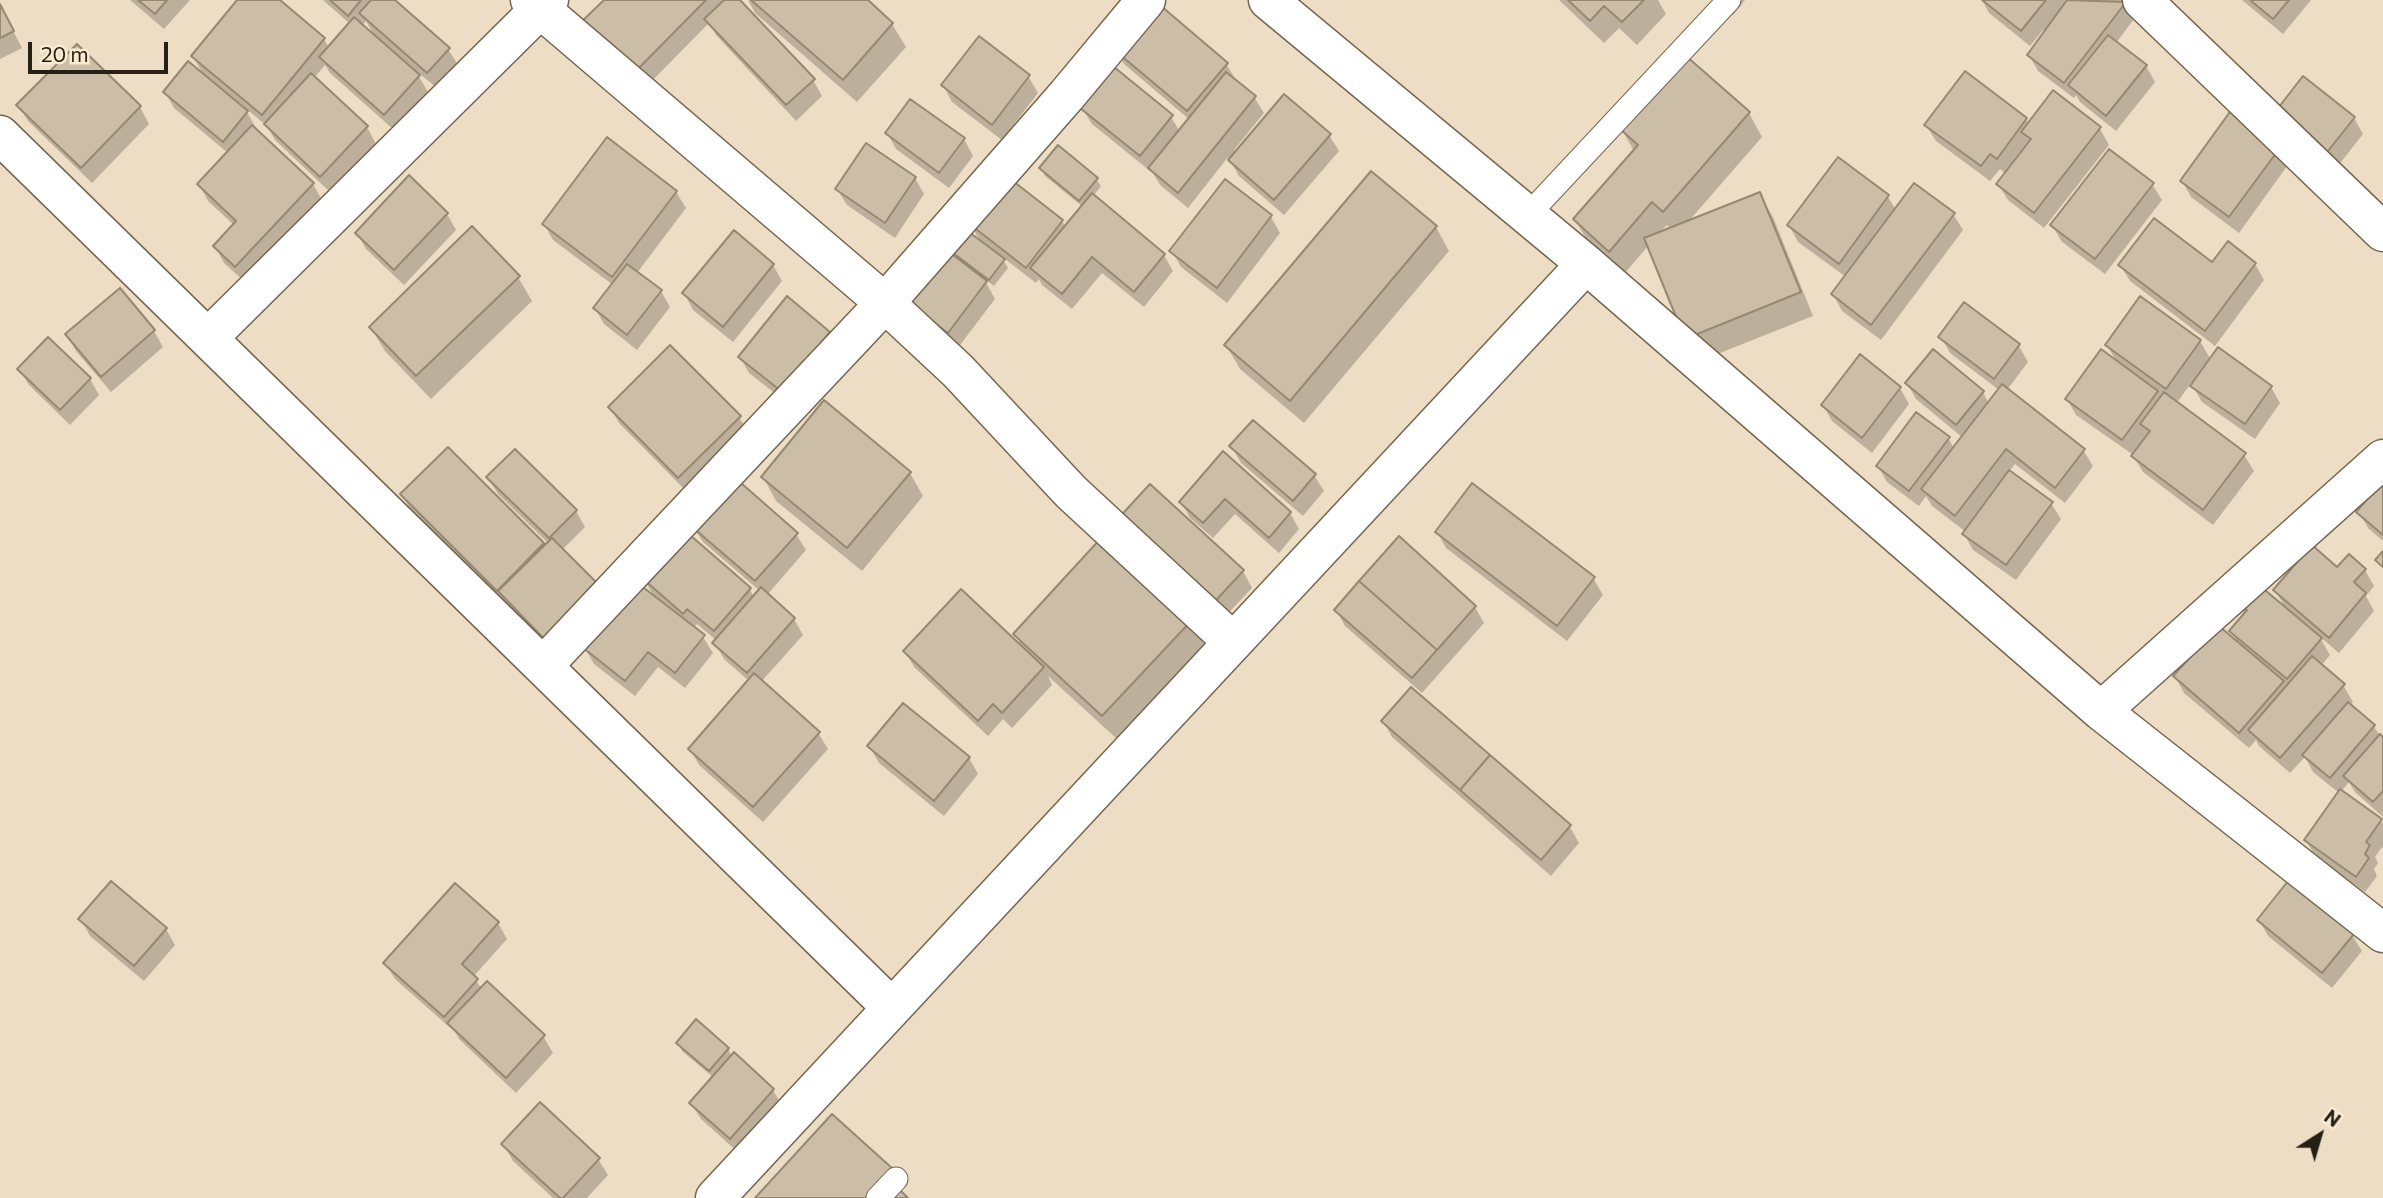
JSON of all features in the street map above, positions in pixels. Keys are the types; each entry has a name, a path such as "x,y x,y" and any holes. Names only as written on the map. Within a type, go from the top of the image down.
{"street":[{"path":"543,666 885,303 1067,95 1146,0"},
{"path":"1268,0 1586,264 2101,711 2383,933"},
{"path":"2142,0 2383,232"},
{"path":"208,338 540,3 885,303 958,372 1071,492 1233,642"},
{"path":"0,135 892,1008"},
{"path":"715,1198 1586,264"},
{"path":"2101,711 2383,459"}],"lane":[{"path":"1527,216 1728,0"},
{"path":"878,1198 896,1179"}],"building":[{"path":"138,0 167,0 155,14"},
{"path":"237,0 280,0 325,38 262,115 191,56"},
{"path":"330,0 361,0 348,16"},
{"path":"371,0 395,0 450,48 427,73 359,13"},
{"path":"604,0 706,0 629,78 575,28"},
{"path":"724,0 740,0 815,79 786,105 704,19"},
{"path":"751,0 868,0 893,23 843,80"},
{"path":"1154,0 1228,63 1187,111 1112,48"},
{"path":"1568,0 1644,0 1622,22 1604,6 1590,21"},
{"path":"1982,0 2046,0 2021,31"},
{"path":"2067,0 2126,2 2064,83 2027,55"},
{"path":"2250,0 2289,0 2273,19"},
{"path":"0,4 14,31 0,38"},
{"path":"354,17 420,75 384,115 319,57"},
{"path":"2108,35 2147,65 2106,116 2068,85"},
{"path":"979,36 1030,75 992,125 941,85"},
{"path":"77,44 141,106 81,168 16,105"},
{"path":"1685,55 1750,112 1663,212 1652,202 1609,252 1573,219 1638,145 1620,129"},
{"path":"188,61 248,111 223,142 163,92"},
{"path":"1114,67 1173,115 1140,156 1080,108"},
{"path":"1965,71 2027,118 1997,159 1990,154 1981,166 1924,125"},
{"path":"1226,72 1256,96 1178,193 1148,168"},
{"path":"311,73 368,126 320,177 264,124"},
{"path":"2303,76 2355,117 2324,156 2272,116"},
{"path":"2053,90 2101,127 2034,213 1996,184 2031,139 2021,132"},
{"path":"1284,94 1331,134 1274,200 1228,160"},
{"path":"910,99 965,138 939,173 885,133"},
{"path":"2232,109 2282,145 2229,217 2180,181"},
{"path":"252,125 314,183 235,267 213,246 236,221 197,184"},
{"path":"607,137 677,191 612,277 542,224"},
{"path":"866,143 916,177 885,223 835,189"},
{"path":"1058,145 1098,178 1079,201 1039,168"},
{"path":"2109,149 2154,183 2095,259 2050,225"},
{"path":"1838,157 1889,195 1839,264 1787,225"},
{"path":"1371,171 1437,226 1290,401 1224,345"},
{"path":"1004,174 1063,220 1026,268 967,222"},
{"path":"409,175 448,213 394,270 355,233"},
{"path":"1225,179 1272,215 1217,288 1169,251"},
{"path":"1914,183 1955,213 1871,325 1831,294"},
{"path":"1760,192 1801,292 1685,339 1644,238"},
{"path":"1092,193 1165,254 1134,292 1092,257 1062,294 1030,268"},
{"path":"2154,218 2212,262 2228,241 2256,263 2205,331 2118,265"},
{"path":"472,226 520,276 416,376 369,327"},
{"path":"961,226 1005,259 989,280 945,247"},
{"path":"734,230 774,264 723,327 682,293"},
{"path":"944,248 987,281 948,333 904,300"},
{"path":"627,264 662,290 627,335 593,308"},
{"path":"120,288 155,330 101,377 65,334"},
{"path":"787,296 830,332 781,391 738,357"},
{"path":"2140,296 2201,340 2166,389 2105,345"},
{"path":"1964,302 2020,344 1994,379 1938,337"},
{"path":"48,337 91,378 60,410 17,369"},
{"path":"670,345 741,416 678,478 608,407"},
{"path":"2218,347 2272,386 2245,424 2190,386"},
{"path":"1933,349 1984,391 1956,425 1905,383"},
{"path":"2101,349 2158,391 2122,440 2065,399"},
{"path":"1860,354 1901,387 1862,438 1821,405"},
{"path":"2002,384 2085,449 2055,488 2006,449 1955,516 1921,489"},
{"path":"2164,392 2246,453 2203,510 2131,456 2150,431 2140,424"},
{"path":"824,400 911,472 847,548 761,477"},
{"path":"1916,412 1950,437 1909,491 1876,466"},
{"path":"1253,420 1316,474 1293,501 1229,446"},
{"path":"448,447 544,543 497,591 400,494"},
{"path":"515,449 577,510 549,538 486,477"},
{"path":"1223,451 1291,512 1269,538 1225,499 1203,523 1179,502"},
{"path":"2009,470 2053,502 2006,565 1962,534"},
{"path":"733,476 798,533 755,581 691,526"},
{"path":"2383,481 2383,535 2356,512"},
{"path":"1472,483 1595,577 1557,626 1435,532"},
{"path":"1150,484 1244,570 1207,610 1114,523"},
{"path":"683,529 751,588 714,631 687,609 683,614 641,577"},
{"path":"1399,536 1476,606 1437,650 1359,581"},
{"path":"1102,537 1192,620 1102,716 1013,634"},
{"path":"552,538 603,589 548,643 498,591"},
{"path":"2312,545 2337,567 2349,554 2366,569 2354,582 2366,593 2329,638 2273,590"},
{"path":"2383,551 2383,567 2375,560"},
{"path":"2253,580 2322,638 2287,679 2229,631 2247,610 2235,601"},
{"path":"635,581 705,635 675,673 648,652 625,681 582,647"},
{"path":"1359,581 1437,650 1412,678 1334,610"},
{"path":"761,587 795,618 747,673 712,643"},
{"path":"961,589 1044,667 1002,713 993,704 978,721 903,651"},
{"path":"2219,626 2284,681 2239,733 2173,676"},
{"path":"2312,656 2345,684 2280,758 2248,730"},
{"path":"754,673 820,732 753,807 688,749"},
{"path":"1411,687 1490,755 1460,790 1381,721"},
{"path":"2348,702 2375,725 2330,778 2302,755"},
{"path":"903,703 970,757 934,801 867,746"},
{"path":"2380,734 2383,737 2383,791 2373,802 2343,776"},
{"path":"1490,755 1571,825 1541,860 1460,790"},
{"path":"2340,789 2382,819 2366,842 2370,845 2365,854 2369,858 2356,877 2304,840"},
{"path":"111,881 167,928 134,966 78,919"},
{"path":"2288,881 2354,934 2322,973 2257,920"},
{"path":"455,883 499,922 462,964 478,979 444,1017 383,963"},
{"path":"487,981 545,1035 506,1078 447,1023"},
{"path":"696,1019 729,1048 709,1071 676,1043"},
{"path":"734,1052 774,1089 730,1139 689,1103"},
{"path":"540,1102 600,1158 563,1198 501,1144"},
{"path":"832,1114 893,1169 866,1198 755,1198"},
{"path":"900,1190 908,1198 893,1198"}]}
